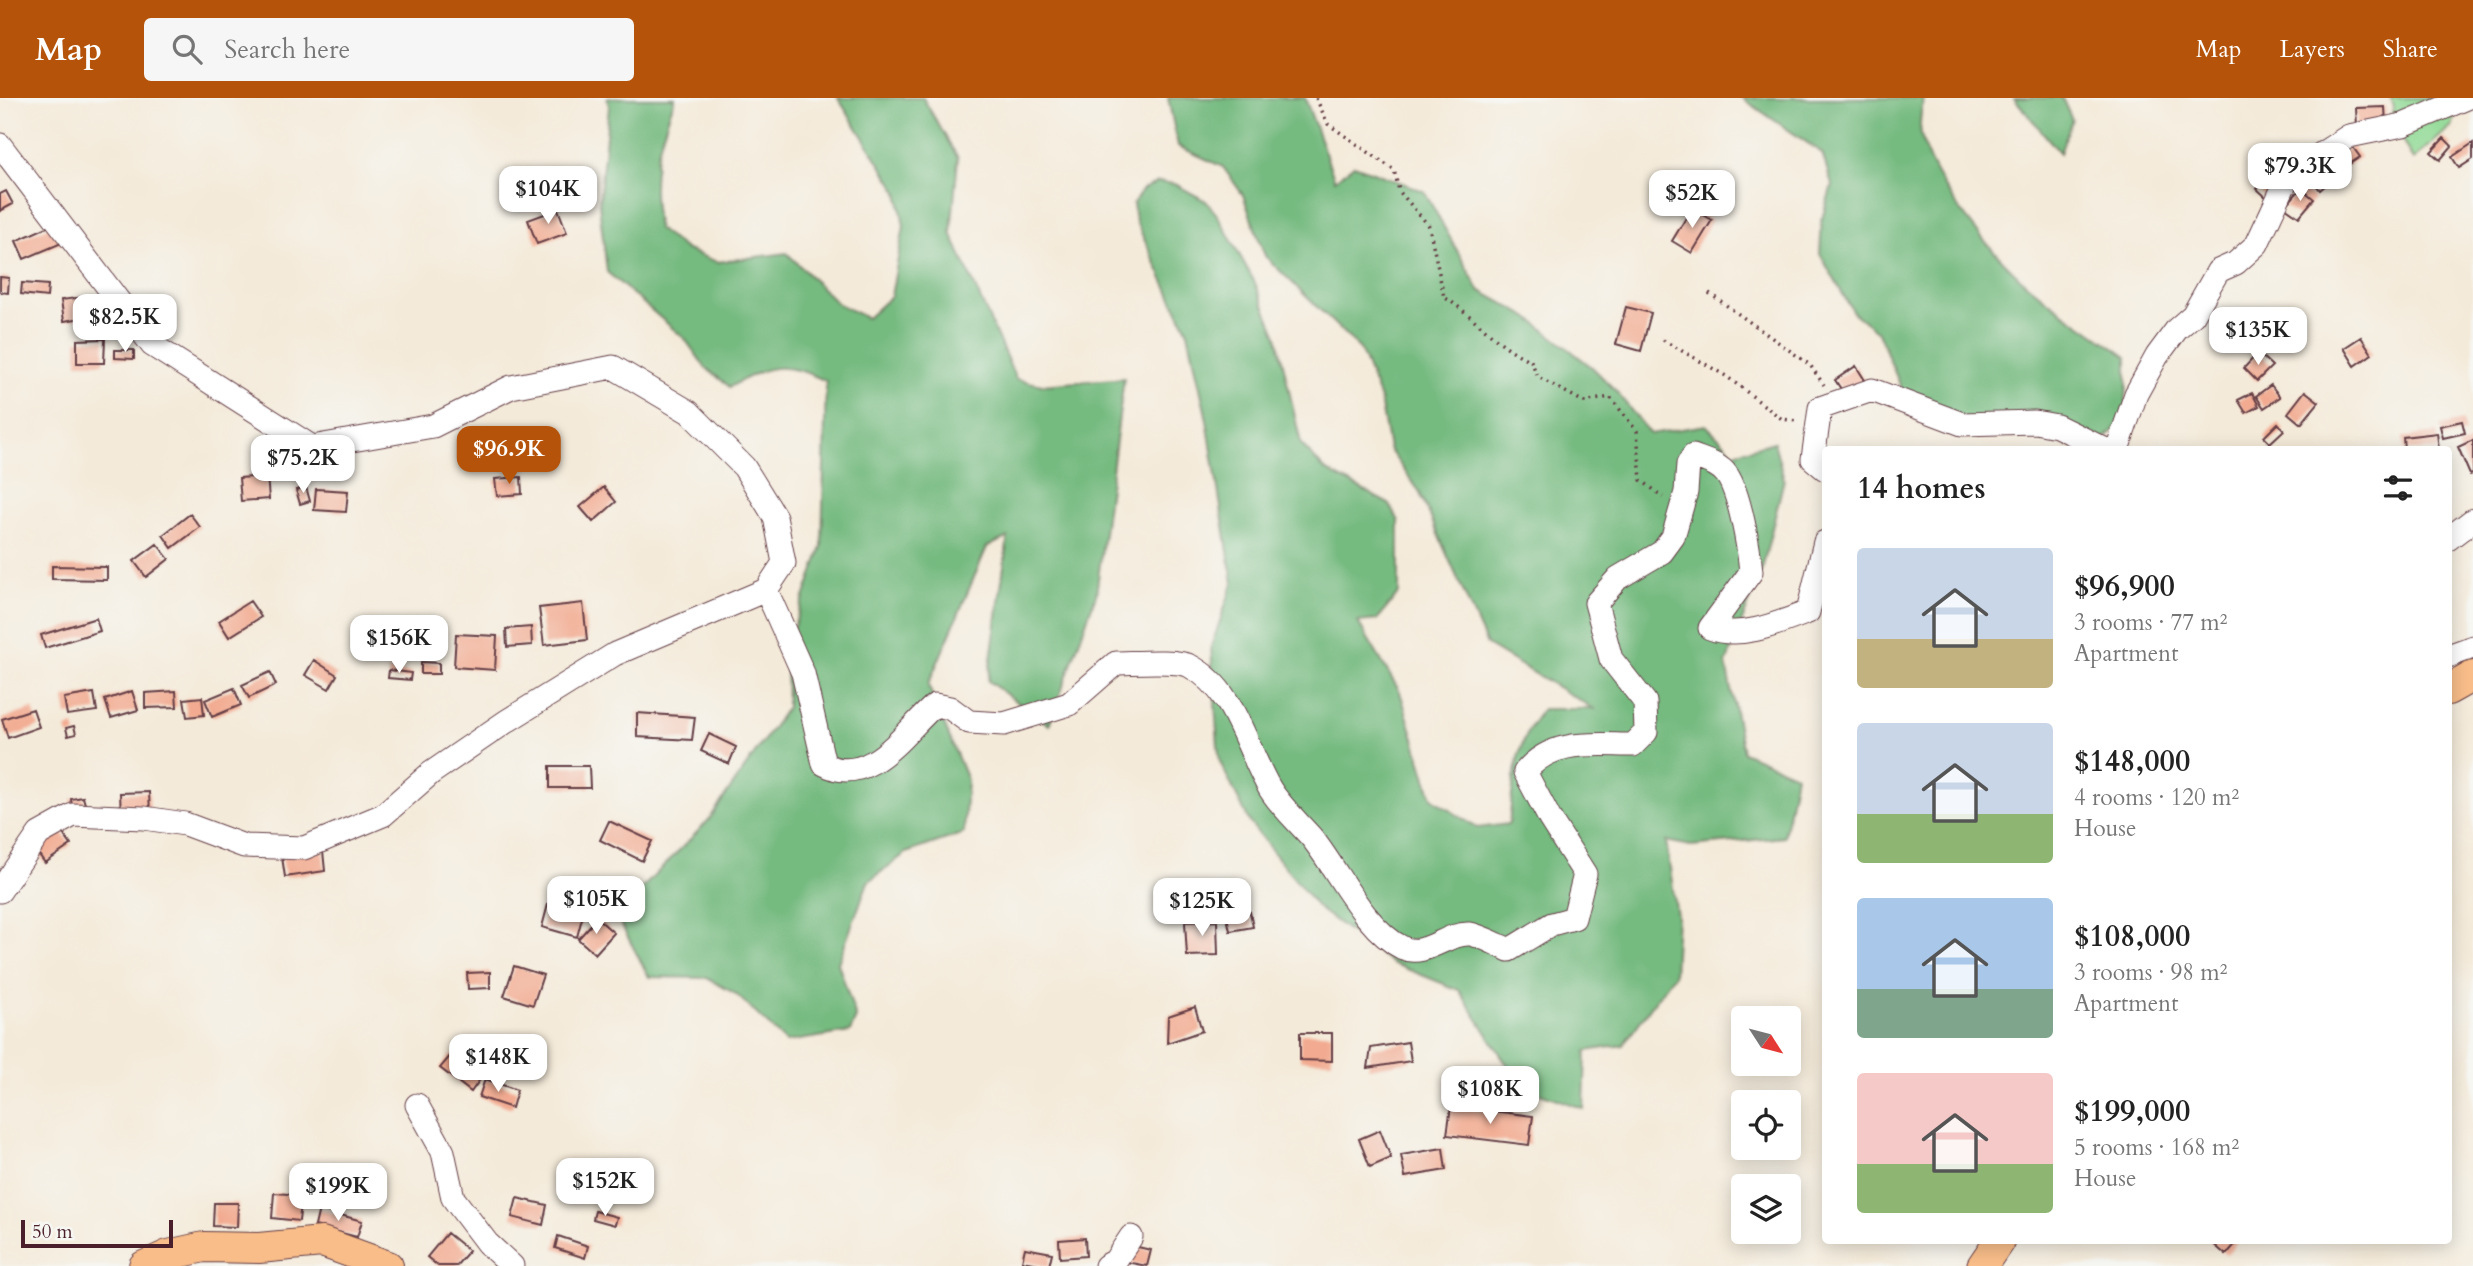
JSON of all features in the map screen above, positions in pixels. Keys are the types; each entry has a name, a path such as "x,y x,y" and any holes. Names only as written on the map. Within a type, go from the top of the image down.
{"main road":[{"path":"2452,688 2473,676"},
{"path":"145,1266 167,1255 204,1247 259,1248 322,1242 388,1266"},
{"path":"1982,1266 1997,1244"}],"street":[{"path":"2117,446 2136,394 2157,356 2177,329 2193,315 2218,271 2236,263 2257,244 2290,175 2349,136 2403,125 2467,98"},
{"path":"0,145 152,345 312,447 433,426 511,387 614,367 689,412 744,467 775,517 784,563 766,590 615,654 431,774 383,815 304,848 244,846 185,824 73,816 39,834 0,891"},
{"path":"1822,466 1813,459 1819,408 1872,390 1962,424 2035,422 2057,426 2098,446"},
{"path":"766,590 803,673 824,764 830,768 853,768 875,763 935,705 950,708 969,722 1004,724 1069,704 1116,663 1188,664 1214,683 1229,705 1271,790 1312,838 1357,903 1394,941 1405,949 1427,948 1448,937 1470,934 1509,950 1552,923 1574,918 1585,874 1550,819 1525,772 1546,755 1566,745 1633,745 1646,732 1644,702 1611,659 1596,603 1618,578 1662,552 1673,537 1686,492 1688,464 1693,456 1715,464 1726,474 1733,487 1752,572 1710,628 1721,632 1747,631 1808,612 1822,554"},
{"path":"2452,535 2473,520"},
{"path":"2452,655 2473,647"},
{"path":"417,1105 443,1152 453,1198 487,1242 512,1266"},
{"path":"1106,1266 1115,1261 1131,1237"}],"path":[{"path":"1316,98 1328,124 1394,170 1399,191 1429,226 1444,297 1459,306 1511,352 1531,360 1538,377 1584,402 1610,397 1637,430 1641,480 1681,512"},
{"path":"1709,293 1810,365 1836,401"},
{"path":"1663,340 1726,376 1782,419 1819,425"}],"green space":[{"path":"607,98 675,98 663,133 654,177 658,229 687,250 717,262 787,253 838,304 867,318 891,296 904,226 898,192 838,98 923,98 958,158 951,233 1016,379 1042,385 1124,378 1096,595 1049,725 988,681 1008,537 987,547 928,685 967,780 964,833 906,853 868,882 838,963 856,1018 850,1032 786,1042 736,994 707,978 649,977 616,915 708,821 787,707 786,658 790,637 822,547 826,381 798,370 777,368 756,374 730,387 705,367 685,339 607,272 599,204 609,106"},
{"path":"1168,98 1305,98 1335,180 1354,165 1424,191 1479,290 1528,317 1593,368 1615,390 1650,434 1706,425 1734,453 1774,442 1784,479 1763,566 1726,664 1743,752 1796,775 1784,837 1691,846 1666,841 1677,916 1674,975 1623,1045 1586,1051 1584,1109 1521,1086 1459,990 1392,963 1318,908 1250,823 1220,762 1211,647 1233,583 1207,420 1188,332 1136,222 1133,204 1143,189 1158,182 1175,184 1206,201 1218,216 1255,283 1277,336 1301,444 1325,470 1389,504 1399,521 1399,593 1377,620 1358,622 1400,692 1432,798 1477,828 1509,824 1520,750 1533,722 1543,709 1594,709 1487,645 1419,491 1389,449 1380,399 1360,349 1265,256 1243,195 1223,167 1178,146"},
{"path":"1742,98 1923,98 1920,125 1932,166 1978,233 2012,270 2039,294 2127,357 2126,403 2119,423 2112,432 2103,440 1965,420 1903,392 1878,332 1853,312 1820,254 1822,219 1832,185 1822,153"},
{"path":"2014,98 2062,98 2072,120 2060,153"},
{"path":"2390,98 2460,98 2452,126 2413,160 2392,121 2393,106"}],"building":[{"path":"2385,107 2386,124 2357,126 2356,108"},
{"path":"2444,138 2452,146 2440,160 2431,152"},
{"path":"2473,143 2473,159 2459,168 2452,157"},
{"path":"2352,146 2360,157 2345,167 2337,157"},
{"path":"2324,166 2334,178 2320,190 2310,177"},
{"path":"2270,173 2281,182 2267,198 2257,189"},
{"path":"2301,188 2314,199 2299,217 2285,207"},
{"path":"6,191 13,204 0,211 0,194"},
{"path":"1692,208 1712,220 1692,253 1672,241"},
{"path":"558,209 567,233 537,244 528,220"},
{"path":"56,223 64,242 24,259 16,241"},
{"path":"0,277 9,278 8,293 0,292"},
{"path":"22,283 48,285 47,297 21,294"},
{"path":"91,296 94,316 64,321 61,300"},
{"path":"1626,307 1651,313 1641,351 1616,344"},
{"path":"2257,317 2270,323 2260,347 2247,341"},
{"path":"2361,337 2372,354 2355,366 2344,348"},
{"path":"105,339 104,363 77,363 77,340"},
{"path":"115,350 134,350 134,359 115,358"},
{"path":"2258,353 2272,366 2257,381 2244,368"},
{"path":"1856,366 1866,382 1845,395 1835,380"},
{"path":"2271,385 2280,397 2264,408 2256,396"},
{"path":"2305,391 2319,402 2301,424 2288,413"},
{"path":"2252,393 2259,406 2246,413 2238,400"},
{"path":"2462,421 2465,433 2443,438 2440,426"},
{"path":"2278,423 2284,430 2270,443 2264,437"},
{"path":"2437,433 2439,446 2404,446 2403,437"},
{"path":"2473,440 2473,474 2470,475 2458,447"},
{"path":"267,476 269,499 241,501 239,478"},
{"path":"521,477 522,494 497,496 495,479"},
{"path":"306,487 310,501 300,504 296,490"},
{"path":"604,487 616,502 593,522 580,507"},
{"path":"316,489 348,491 346,512 314,510"},
{"path":"190,514 200,527 172,548 163,535"},
{"path":"157,544 169,559 146,577 134,561"},
{"path":"52,566 107,567 107,580 52,579"},
{"path":"250,601 261,617 229,637 219,621"},
{"path":"583,603 587,640 544,645 539,608"},
{"path":"96,618 100,631 45,648 41,635"},
{"path":"531,627 532,645 507,647 506,629"},
{"path":"456,634 497,636 495,670 454,667"},
{"path":"314,660 337,675 329,689 305,675"},
{"path":"421,662 439,663 439,674 421,674"},
{"path":"389,670 411,673 410,680 388,678"},
{"path":"270,672 276,685 249,698 242,685"},
{"path":"234,688 241,705 212,717 205,700"},
{"path":"132,691 138,710 111,718 105,700"},
{"path":"176,691 177,707 145,708 145,693"},
{"path":"94,693 97,711 67,715 64,698"},
{"path":"202,697 204,715 187,717 184,699"},
{"path":"33,709 39,727 8,738 2,719"},
{"path":"637,713 695,717 692,740 637,737"},
{"path":"74,726 76,734 68,736 66,728"},
{"path":"709,734 736,747 729,764 701,751"},
{"path":"550,766 589,766 590,788 550,788"},
{"path":"149,792 150,813 121,814 120,793"},
{"path":"83,797 85,804 72,807 71,799"},
{"path":"609,821 652,841 642,861 600,840"},
{"path":"59,828 71,845 45,863 33,846"},
{"path":"323,851 325,871 285,877 282,857"},
{"path":"551,893 586,903 577,937 542,927"},
{"path":"1250,912 1253,927 1230,931 1227,917"},
{"path":"597,918 614,933 595,954 578,939"},
{"path":"1217,921 1218,955 1187,956 1185,922"},
{"path":"514,966 543,975 533,1005 504,996"},
{"path":"490,972 490,988 468,989 467,973"},
{"path":"1195,1007 1202,1031 1167,1043 1168,1016"},
{"path":"1300,1033 1332,1033 1332,1061 1300,1060"},
{"path":"1408,1042 1411,1061 1368,1068 1371,1048"},
{"path":"451,1055 481,1078 471,1092 440,1068"},
{"path":"485,1079 517,1090 512,1108 479,1097"},
{"path":"1451,1106 1533,1116 1529,1145 1447,1135"},
{"path":"1380,1130 1391,1158 1370,1167 1359,1139"},
{"path":"1443,1148 1446,1170 1405,1177 1401,1155"},
{"path":"274,1193 302,1195 299,1221 272,1218"},
{"path":"517,1198 547,1205 543,1225 512,1217"},
{"path":"214,1203 238,1203 237,1227 213,1226"},
{"path":"319,1209 362,1221 357,1237 315,1226"},
{"path":"595,1211 617,1217 615,1225 593,1219"},
{"path":"447,1233 469,1251 456,1266 438,1266 427,1257"},
{"path":"558,1236 588,1246 585,1258 555,1248"},
{"path":"1085,1238 1086,1256 1060,1258 1059,1240"},
{"path":"2213,1244 2235,1244 2226,1255"},
{"path":"1129,1245 1151,1250 1147,1266 1126,1262"},
{"path":"1025,1248 1052,1253 1049,1266 1022,1261"}]}
